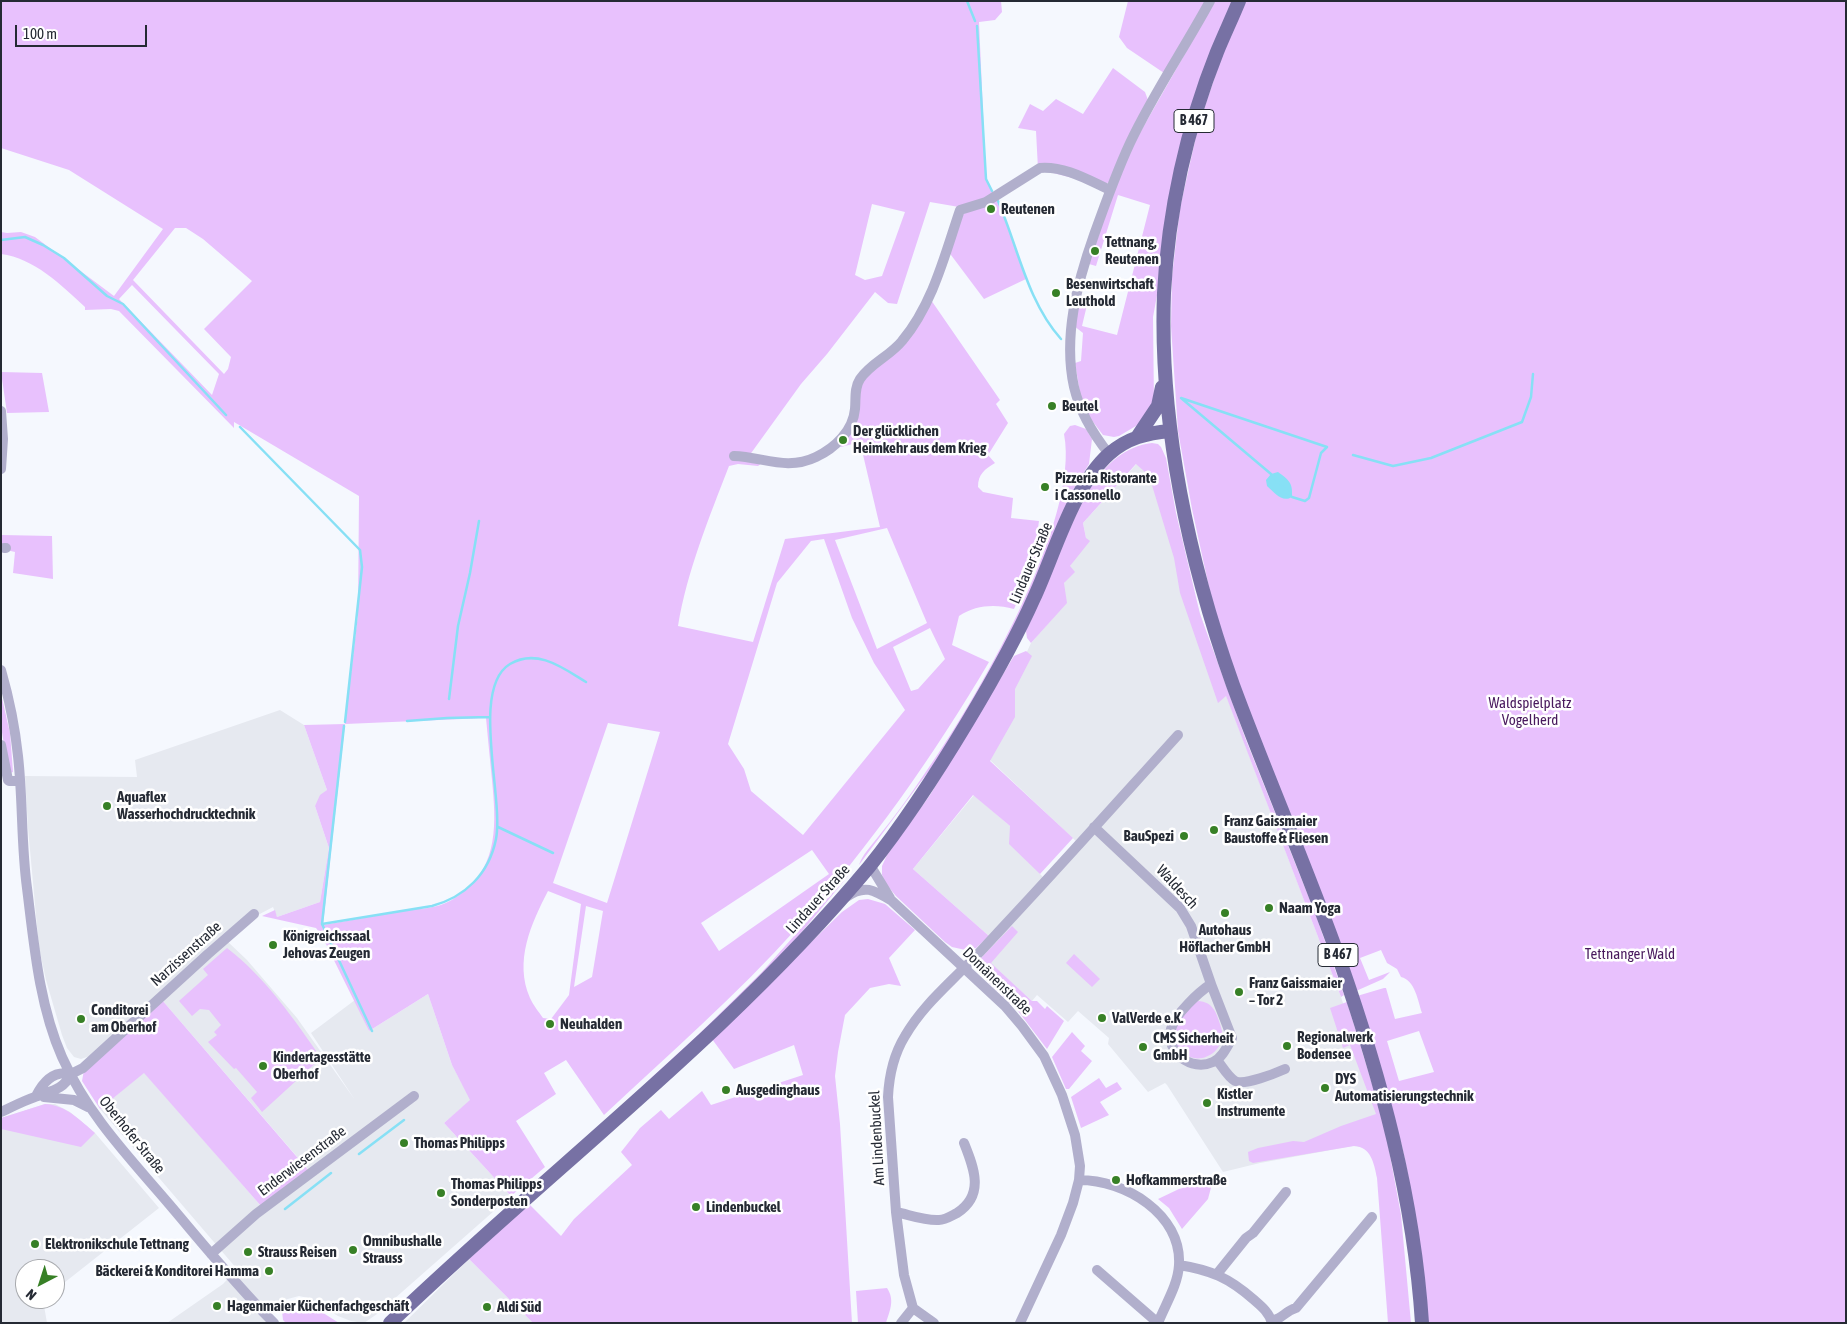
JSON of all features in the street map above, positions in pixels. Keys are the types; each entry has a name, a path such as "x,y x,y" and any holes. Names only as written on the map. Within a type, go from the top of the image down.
{"main road":[{"name":"B 467","path":"1239,1 1216,54 1194,123 1182,167 1174,211 1164,291 1165,374 1170,431 1184,508 1215,629 1233,683 1340,959 1380,1086 1396,1149 1410,1223 1422,1323"},
{"path":"1138,436 1158,406 1165,374"},
{"name":"Lindauer Straße","path":"390,1323 524,1200 708,1036 772,973 837,904 908,816 1005,660 1078,499 1095,470 1119,446 1138,436 1170,431"}],"street":[{"path":"1109,454 1091,428 1078,402 1073,381 1070,347 1079,284 1110,190 1140,123 1210,1"},
{"path":"734,456 743,456 768,462 794,463 817,457 838,442 852,422 856,390 860,378 902,341 927,301 960,210 986,202 1040,168 1064,169 1110,190"},
{"path":"1,411 3,439 1,469"},
{"name":"Oberhofer Straße","path":"1,670 15,733 20,781 24,858 36,958 55,1037 70,1074 90,1109 120,1147 211,1254 274,1323"},
{"path":"964,969 1178,735"},
{"path":"1,745 8,780 10,782 20,781"},
{"name":"Waldesch","path":"1094,827 1180,908 1191,926 1232,1038 1217,1060"},
{"name":"Domänenstraße","path":"870,865 892,901"},
{"name":"Domänenstraße","path":"837,904 853,892 866,888 892,901 1010,1012 1044,1056 1062,1095 1075,1135 1080,1166 1079,1180 1067,1219 1020,1323"},
{"name":"Narzissenstraße","path":"1,1112 36,1096 54,1092 64,1084 70,1074 82,1068 254,914"},
{"name":"Am Lindenbuckel","path":"913,1308 904,1275 896,1212 888,1097 889,1079 894,1060 904,1037 919,1015 964,969"},
{"path":"1211,984 1200,992 1171,1027 1170,1042 1177,1055 1192,1063 1202,1064 1217,1060 1234,1080 1239,1082 1285,1069"},
{"path":"36,1096 74,1100 90,1109"},
{"name":"Enderwiesenstraße","path":"211,1254 256,1214 414,1096"},
{"path":"896,1212 938,1220 952,1216 968,1203 973,1193 975,1178 973,1165 964,1143"},
{"path":"1079,1180 1094,1180 1114,1186 1148,1204 1167,1222 1174,1234 1179,1265 1175,1282 1158,1323 1097,1270"},
{"path":"1216,1274 1246,1238 1253,1233 1286,1192"},
{"path":"1179,1265 1216,1274 1240,1288 1262,1306 1272,1322 1280,1319 1289,1310 1296,1308 1372,1217"},
{"path":"901,1323 913,1308 934,1323"}],"shaded area":[{"path":"1141,459 1155,472 1226,695 1341,997 1378,1111 1361,1147 1353,1146 1260,1163 1223,1172 1165,1083 1148,1092 1108,1044 1109,1038 1078,1011 1068,1022 1037,995 1032,1001 982,955 989,936 913,869 974,795 1010,826 1040,874 1046,880 1079,844 973,744 1019,669 1031,643 1052,619 1070,566 1086,538 1083,523"},
{"path":"280,710 304,725 327,790 315,806 329,848 320,902 277,917 273,907 256,916 90,1056 81,1059 74,1057 67,1048 62,1035 39,948 25,776 137,777 135,760"},
{"path":"227,941 247,960 297,1018 355,1100 311,1033 355,1000 369,1031 428,994 452,1065 471,1100 444,1123 511,1196 377,1314 364,1323 338,1316 308,1298 299,1296 284,1300 268,1314 266,1323 167,1323 223,1284 237,1269 100,1109 144,1072 261,1206 312,1174 162,1000"},
{"path":"45,1104 55,1104 70,1112 95,1133 159,1208 65,1282 65,1259 15,1259 15,1309 45,1309 47,1323 1,1323 1,1118"},
{"path":"469,1259 533,1323 404,1323"}],"green space":[{"path":"1,1 1001,1 1002,12 995,20 979,22 986,179 994,195 959,207 930,202 897,304 888,303 875,292 801,384 749,456 762,463 758,466 738,464 729,466 693,565 678,626 753,642 785,539 880,527 860,442 841,447 838,443 845,436 858,385 888,357 931,300 1000,400 996,404 1008,423 988,455 995,463 983,472 979,479 978,487 983,492 1013,498 1011,518 1039,521 1036,542 1043,544 1014,609 986,606 965,612 959,616 952,645 989,662 923,766 875,833 824,897 751,977 604,1115 566,1060 544,1073 556,1094 516,1121 545,1167 511,1196 444,1123 470,1100 452,1065 428,994 369,1031 322,936 316,928 262,916 275,910 277,917 320,902 329,848 315,806 320,795 327,790 304,725 345,724 358,614 359,496 234,422 234,428 119,311 111,309 85,310 85,307 66,290 36,267 25,261 1,254 1,232 21,232 35,237 114,296 163,229 69,170 1,148","holes":["872,204 905,212 882,276 865,280 855,275","175,228 186,228 203,239 252,281 204,329 231,357 228,369 224,374 133,280","132,285 219,374 212,395 119,299","887,528 927,623 877,649 835,540","824,539 852,618 874,663 905,710 803,835 751,791 744,769 728,744 777,583 811,541","930,628 945,659 918,689 911,691 893,647","486,718 494,827 489,856 474,882 457,897 434,907 323,925 345,724","608,723 660,732 607,903 553,883","812,850 829,874 719,951 701,923","548,891 581,904 569,995 551,1019 543,1018 531,1001 525,984 524,957 536,916","586,906 603,911 592,977 574,987"]},
{"path":"1128,1 1206,1 1164,73 1127,48 1119,37"},
{"path":"1215,1 1233,1 1217,38 1160,279 1153,317 1154,404 1141,423 1119,436 1103,435 1087,414 1080,393 1075,363 1081,361 1083,333 1074,326 1079,304 1087,305 1082,326 1117,335 1150,205 1118,195 1096,266 1089,264 1113,193 1133,145"},
{"name":"Tettnanger Wald","path":"1245,1 1846,1 1846,1323 1428,1323 1408,1175 1402,1146 1357,996 1386,988 1395,1019 1422,1013 1410,982 1401,977 1397,969 1387,963 1381,950 1360,958 1369,980 1390,972 1383,979 1356,991 1238,682 1212,601 1192,509 1178,431 1171,326 1172,276 1180,208 1197,132 1222,56","holes":["1419,1031 1434,1072 1399,1081 1387,1041"]},
{"path":"1113,68 1145,92 1148,100 1109,182 1103,186 1038,169 1036,131 1018,128 1030,104 1043,111 1056,99 1083,114"},
{"path":"998,199 1026,279 984,299 948,251 961,215"},
{"path":"1,372 42,373 49,412 7,413"},
{"path":"1075,425 1086,429 1092,439 1089,464 1073,490 1008,639 984,683 934,764 859,865 944,744 995,659 1019,611 1040,561 1056,514 1065,471 1064,434 1070,426"},
{"path":"1152,443 1158,444 1161,447 1166,458 1176,513 1200,614 1246,740 1315,913 1344,995 1341,997 1226,696 1218,703 1180,593 1174,558 1151,482 1145,472 1136,464 1083,523 1086,538 1090,541 1070,566 1075,572 1064,583 1067,603 1031,643 1027,638 1026,631 1081,504 1092,486 1117,457 1133,448"},
{"path":"2,535 52,536 53,579 13,573 15,552 2,549"},
{"path":"1026,651 1032,656 1015,689 1015,717 990,761 1073,838 1040,874 1009,844 1010,826 973,795 913,869 989,936 970,951 952,947 945,942 896,896 886,884 882,875 882,866 887,855 930,795 1014,656"},
{"path":"1,694 10,733 13,772 10,773 1,726"},
{"path":"853,870 796,939 745,993 650,1081 761,973"},
{"path":"868,899 885,904 915,930 889,958 901,986 889,984 870,988 845,1015 838,1052 835,1076 840,1124 852,1323 533,1323 469,1259 528,1203 561,1236 574,1219 632,1165 621,1152 640,1128 661,1110 669,1119 702,1091 711,1105 803,1075 794,1045 734,1069 712,1039 842,912 859,900"},
{"path":"1012,926 1018,932 991,963 1032,1001 1037,1001 1045,1009 1047,1006 1064,1021 1047,1049 1018,1011 983,975 981,958"},
{"path":"227,948 241,959 266,985 290,1014 321,1058 262,1112 251,1098 257,1092 236,1068 234,1069 208,1042 217,1035 214,1032 221,1025 209,1010 200,1009 192,1016 179,1001 208,975 203,969"},
{"path":"1074,954 1100,979 1092,987 1066,963"},
{"path":"162,1000 309,1171 261,1206 144,1073 100,1109 82,1081 84,1070"},
{"path":"1198,1001 1207,1003 1213,1008 1219,1020 1222,1033 1219,1047 1211,1055 1194,1058 1180,1050 1175,1036 1176,1028 1185,1012"},
{"path":"1347,1002 1384,1123 1401,1215 1411,1323 1388,1323 1377,1178 1371,1157 1364,1149 1354,1146 1253,1163 1249,1161 1248,1152 1258,1148 1293,1141 1304,1142 1341,1126 1376,1114 1350,1045 1343,1048 1330,1008"},
{"path":"1072,1032 1085,1046 1081,1051 1092,1061 1069,1089 1066,1089 1052,1057"},
{"path":"1099,1078 1106,1088 1117,1082 1122,1089 1100,1102 1109,1115 1081,1128 1071,1097"},
{"path":"45,1104 66,1110 95,1133 81,1147 1,1129 1,1118"},
{"path":"1213,1180 1208,1199 1182,1229 1169,1208 1158,1199 1179,1189"},
{"path":"887,1288 891,1301 886,1323 858,1323 856,1291"},
{"path":"295,1301 306,1302 339,1323 286,1323 283,1320 282,1311 289,1303"}],"water":[{"path":"1278,472 1290,482 1292,497 1288,499 1282,498 1267,486 1266,480 1271,474"}],"waterway":[{"path":"967,1 975,21"},
{"path":"977,26 986,179 992,191"},
{"path":"998,201 1031,291 1049,324 1061,339"},
{"path":"1,240 25,237 64,258 107,296 123,304 226,415"},
{"path":"1353,455 1393,466 1431,458 1522,422 1531,397 1533,374"},
{"path":"1181,398 1327,447 1321,453 1309,498 1305,501 1292,497 1271,474 1181,398"},
{"path":"240,427 360,550 362,567 345,722"},
{"path":"449,699 458,626 479,521"},
{"path":"322,924 432,906 455,897 474,882 488,863 496,839 496,798 490,719 492,696 498,677 510,664 530,658 550,662 586,682"},
{"path":"407,721 489,717"},
{"path":"344,726 322,924 372,1031"},
{"path":"498,827 553,853"},
{"path":"359,1154 404,1120"},
{"path":"285,1209 331,1173"}],"place":[{"name":"Reutenen","path":"991,209"},
{"name":"Tettnang, Reutenen","path":"1095,251"},
{"name":"Besenwirtschaft Leuthold","path":"1056,293"},
{"name":"Beutel","path":"1052,406"},
{"name":"Der glücklichen Heimkehr aus dem Krieg","path":"843,440"},
{"name":"Pizzeria Ristorante i Cassonello","path":"1045,487"},
{"name":"Aquaflex Wasserhochdrucktechnik","path":"107,806"},
{"name":"Franz Gaissmaier Baustoffe & Fliesen","path":"1214,830"},
{"name":"BauSpezi","path":"1184,836"},
{"name":"Naam Yoga","path":"1269,908"},
{"name":"Autohaus Höflacher GmbH","path":"1225,913"},
{"name":"Königreichssaal Jehovas Zeugen","path":"273,945"},
{"name":"Franz Gaissmaier – Tor 2","path":"1239,992"},
{"name":"ValVerde e.K.","path":"1102,1018"},
{"name":"Conditorei am Oberhof","path":"81,1019"},
{"name":"Neuhalden","path":"550,1024"},
{"name":"Regionalwerk Bodensee","path":"1287,1046"},
{"name":"CMS Sicherheit GmbH","path":"1143,1047"},
{"name":"Kindertagesstätte Oberhof","path":"263,1066"},
{"name":"DYS Automatisierungstechnik","path":"1325,1088"},
{"name":"Ausgedinghaus","path":"726,1090"},
{"name":"Kistler Instrumente","path":"1207,1103"},
{"name":"Thomas Philipps","path":"404,1143"},
{"name":"Hofkammerstraße","path":"1116,1180"},
{"name":"Thomas Philipps Sonderposten","path":"441,1193"},
{"name":"Lindenbuckel","path":"696,1207"},
{"name":"Elektronikschule Tettnang","path":"35,1244"},
{"name":"Omnibushalle Strauss","path":"353,1250"},
{"name":"Strauss Reisen","path":"248,1252"},
{"name":"Bäckerei & Konditorei Hamma","path":"269,1271"},
{"name":"Hagenmaier Küchenfachgeschäft","path":"217,1306"},
{"name":"Aldi Süd","path":"487,1307"}],"park label":[{"name":"Waldspielplatz Vogelherd","path":"1530,712"}]}
